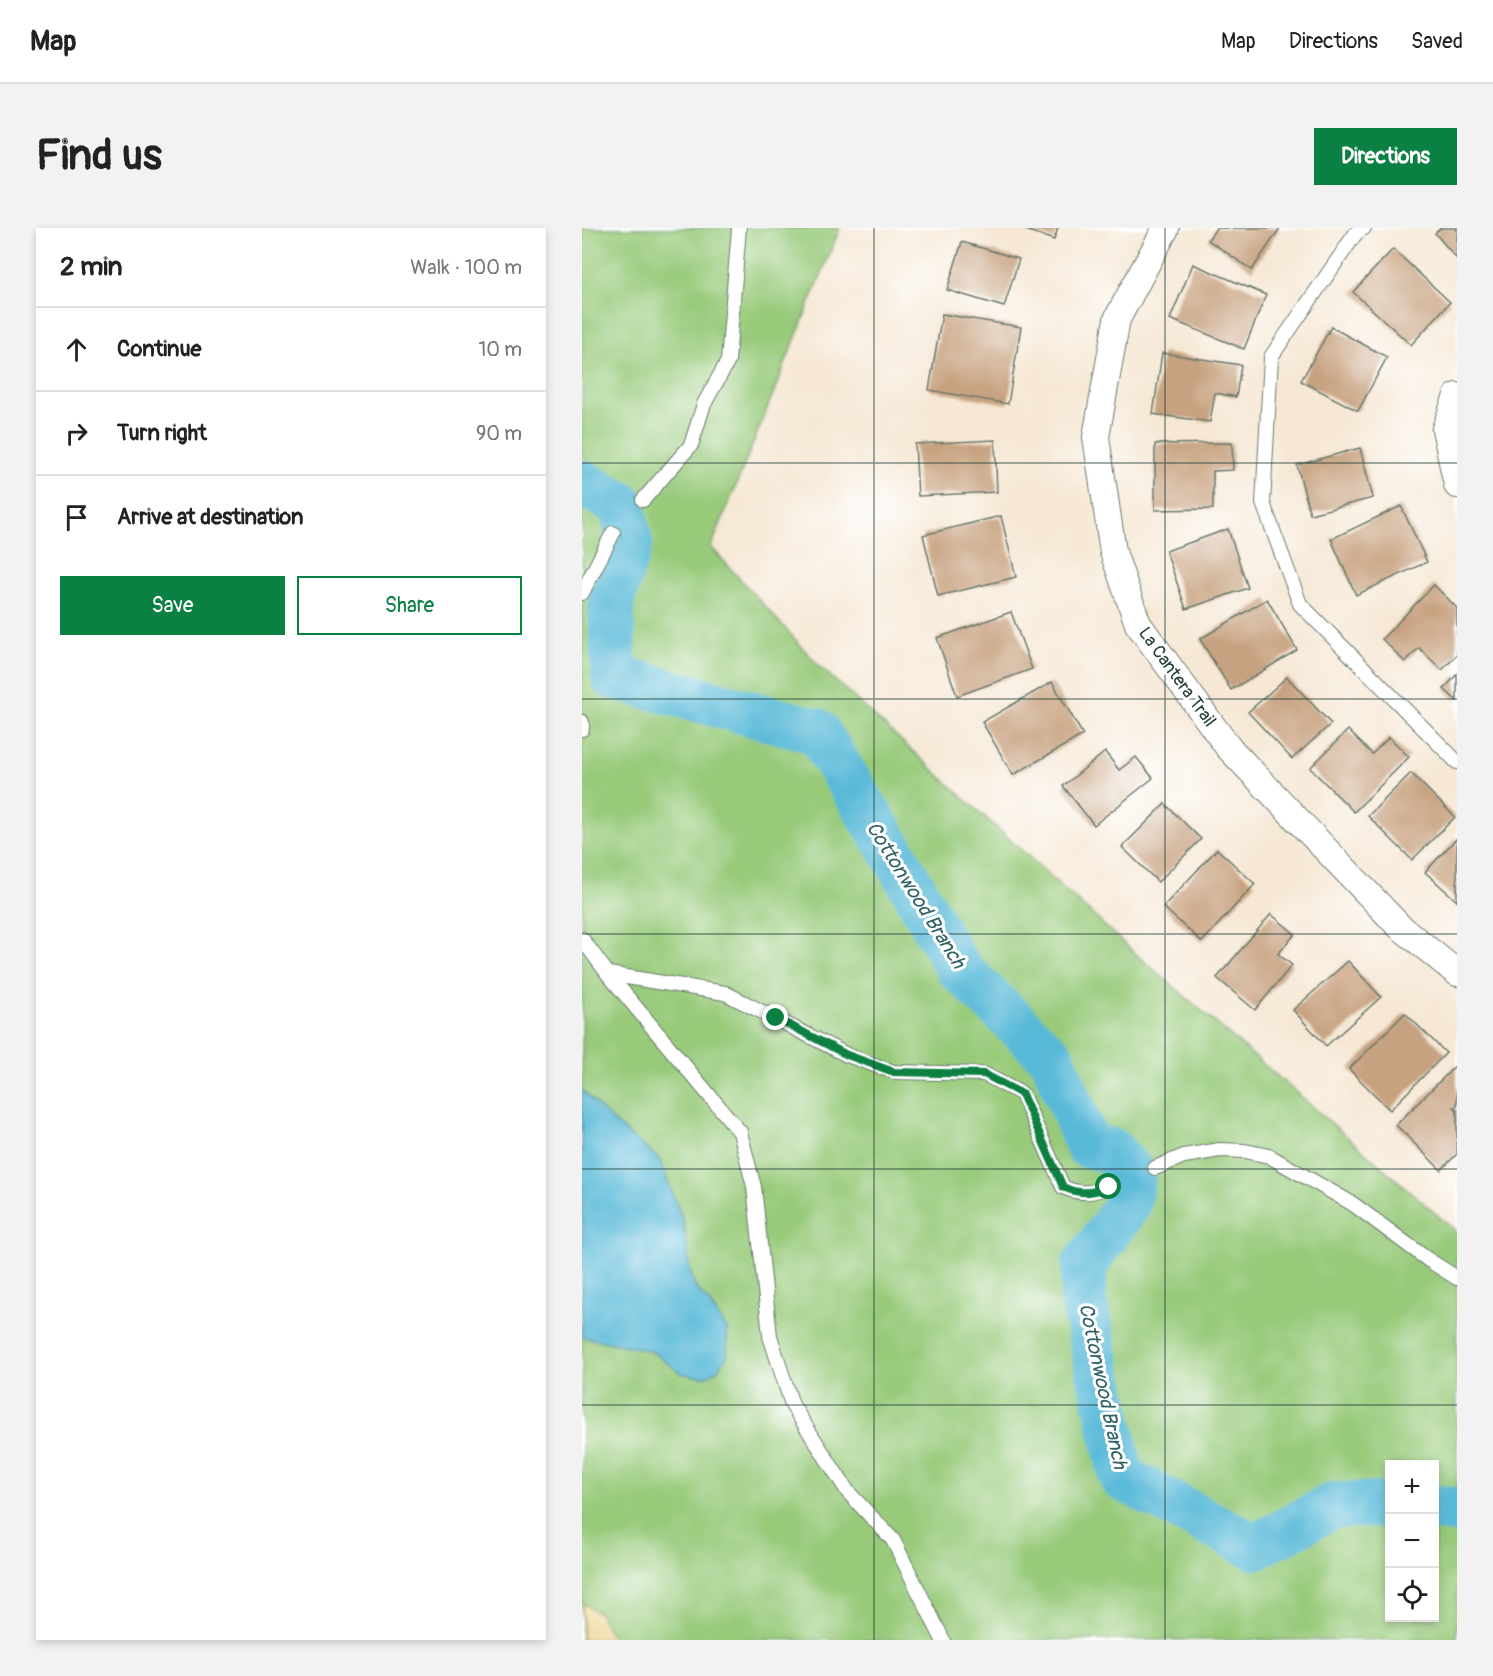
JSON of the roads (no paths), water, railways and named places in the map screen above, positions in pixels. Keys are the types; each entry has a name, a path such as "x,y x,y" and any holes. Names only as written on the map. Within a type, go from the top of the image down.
{"street":[{"name":"La Cantera Trail","path":"1166,228 1117,319 1096,438 1113,552 1138,624 1228,747 1398,925 1457,973"},
{"path":"1457,396 1445,429 1457,485"}],"lane":[{"path":"643,500 691,445 704,404 728,361 740,228"},
{"path":"1364,228 1356,233 1271,357 1263,503 1300,604 1457,762"},
{"path":"582,593 614,533"},
{"path":"582,722 582,729"},
{"path":"582,939 608,974 740,1132 754,1187 770,1336 792,1405 848,1492 893,1540 944,1640"},
{"path":"608,974 725,993 847,1055 894,1072 984,1074 1022,1094 1063,1187 1076,1193 1091,1193 1109,1187"},
{"path":"1155,1168 1184,1156 1220,1150 1269,1155 1353,1204 1457,1278"}],"water":[{"path":"582,1090 615,1123 659,1159 684,1223 689,1266 695,1287 708,1301 727,1329 727,1356 720,1367 708,1376 681,1373 647,1350 582,1337"}],"waterway":[{"name":"Cottonwood Branch","path":"582,483 622,505 630,544 611,602 614,677 817,731 892,851 958,968 1052,1058 1088,1146 1112,1151 1133,1175 1127,1206 1085,1264 1083,1299 1122,1478 1255,1547 1334,1505 1385,1505"},
{"name":"Cottonwood Branch","path":"1439,1508 1457,1511"}]}
